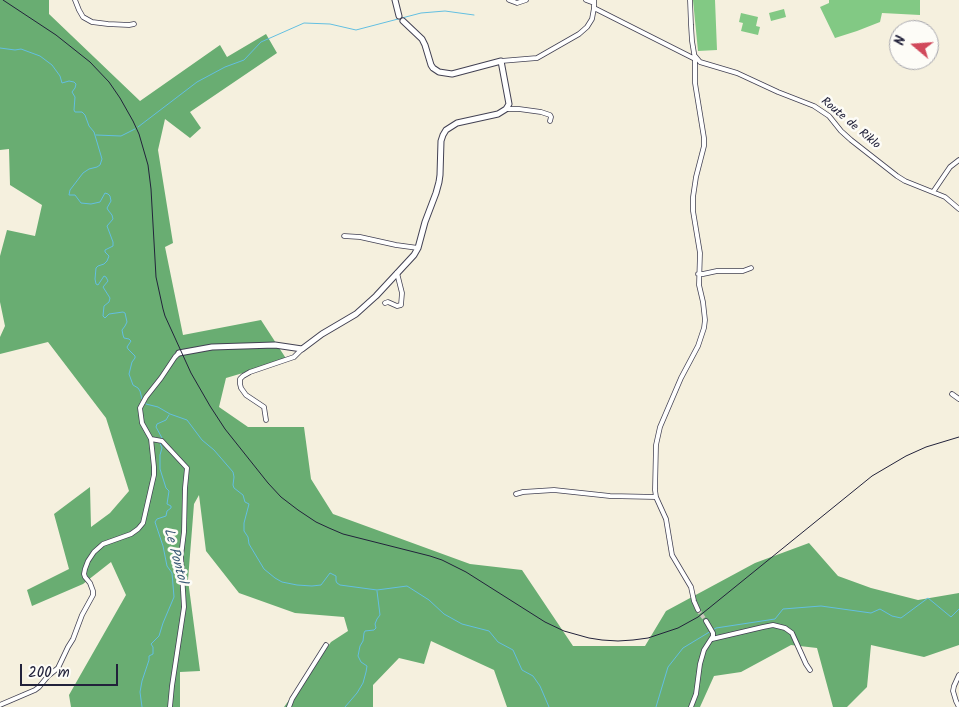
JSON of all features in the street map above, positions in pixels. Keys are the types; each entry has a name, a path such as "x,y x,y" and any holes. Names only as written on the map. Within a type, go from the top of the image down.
{"street":[{"path":"75,0 83,17 92,22 134,24"},
{"path":"395,0 399,16 423,42 433,68 439,72 452,74 490,63 534,59 546,55 587,27 592,19 594,4"},
{"path":"509,0 517,3 526,0"},
{"name":"Route de Riklo","path":"586,0 694,56 700,62 738,73 814,106 829,116 851,140 897,176 945,197 959,209"},
{"path":"690,0 695,83 704,138 693,197 693,212 699,246 698,274 704,312 704,328 698,346 681,378 660,427 656,445 655,490 666,519 672,555 691,587 698,610"},
{"path":"266,420 264,407 246,395 240,388 240,380 250,372 294,357 322,334 356,314 376,296 414,255 418,248 439,182 441,141 446,130 457,123 498,114 506,109 509,104 501,61"},
{"path":"506,109 541,112 550,115 550,121"},
{"path":"932,192 950,167 959,160"},
{"path":"344,236 369,238 418,248"},
{"path":"698,274 716,271 743,271 751,268"},
{"path":"385,303 401,305 402,293 397,273"},
{"path":"0,705 34,690 58,668 93,595 94,591 84,574 88,561 103,544 131,534 143,523 154,475 151,439 142,423 140,408 146,396 175,357 179,353 212,347 275,345 302,349"},
{"path":"952,394 959,399"},
{"path":"151,439 162,441 187,468 181,556 184,607 170,707"},
{"path":"516,494 554,490 610,496 656,496"},
{"path":"691,707 696,694 704,650 713,637 713,633 706,621"},
{"path":"713,637 763,627 785,628 792,633 810,670"},
{"path":"289,707 292,699 326,645"},
{"path":"959,675 954,686 956,701 959,706"}],"green space":[{"path":"0,0 49,0 49,14 140,101 220,45 227,57 266,34 277,53 190,112 201,128 190,138 165,119 158,150 173,243 165,247 183,335 261,320 287,360 226,378 219,407 248,427 304,427 311,479 333,514 470,564 522,570 573,646 645,646 666,611 755,563 809,543 838,576 871,588 918,600 959,593 959,645 924,657 871,645 867,687 847,707 833,707 817,648 791,645 741,672 714,676 700,707 507,707 494,670 431,641 424,664 399,658 373,685 373,707 284,707 331,642 348,631 344,617 295,613 239,593 206,551 199,495 194,504 188,580 200,671 180,672 180,707 71,707 69,695 126,595 111,562 83,584 32,606 27,590 69,569 54,514 90,487 91,527 110,513 129,491 106,418 48,342 0,354 0,337 5,326 0,302 0,256 7,230 35,236 42,205 10,185 9,149 0,150"},
{"path":"693,0 715,0 717,50 698,51"},
{"path":"829,0 920,0 920,15 882,13 880,22 835,38 820,7 829,3"},
{"path":"784,9 786,17 771,21 769,13"},
{"path":"741,13 758,17 756,26 760,27 758,35 741,31 743,23 739,22"}],"waterway":[{"path":"138,127 197,82 225,67 244,60 261,42 304,23 330,24 356,30 421,13 445,11 474,15"},
{"path":"0,48 21,49 40,56 52,65 60,76 62,83 69,81 76,84 72,92 75,97 74,110 85,115 89,126 94,132 102,159 100,165 83,173 70,190 69,195 75,195 81,203 91,204 100,202 105,193 110,196 111,201 107,208 113,219 107,226 113,246 105,250 109,256 104,264 96,268 95,279 98,285 104,276 108,281 103,287 110,298 109,302 104,306 103,316 105,318 109,314 125,313 127,322 122,330 123,335 124,338 131,341 127,347 135,356 129,374 133,385 138,388 146,404 158,407 187,420 202,440 214,450 233,472 234,488 243,495 245,502 249,504 244,531 248,537 249,544 264,569 282,582 297,585 321,585 330,573 336,576 336,581 340,585 377,590 407,586 429,600 444,614 462,624 489,631 498,642 513,650 522,670 533,676 540,686 549,707"},
{"path":"96,135 121,136 135,129"},
{"name":"Le Pontol","path":"162,438 156,427 157,424 166,420 169,415"},
{"name":"Le Pontol","path":"142,707 140,692 149,656 153,654 151,644 159,636 174,597 172,573 167,566 155,522 157,519 166,516 167,511 171,508 167,504 169,491 166,488 160,469 162,448 160,443"},
{"path":"345,707 363,683 367,666 361,662 358,656 365,631 376,628 375,624 380,615 377,591"},
{"path":"656,707 668,667 683,648 716,628 775,619 783,609 821,606 871,613 880,609 892,616 901,618 928,598 951,617 959,609"}],"tunnel":[{"path":"698,610 706,621"}],"railway":[{"path":"3,0 56,35 90,62 109,82 120,98 139,134 148,165 156,277 163,309 191,373 225,429 268,483 281,497 298,510 329,528 343,534 442,560 466,572 545,622 564,631 602,640 618,641 648,638 678,628 698,617 872,476 906,456 926,447 959,437"}]}
